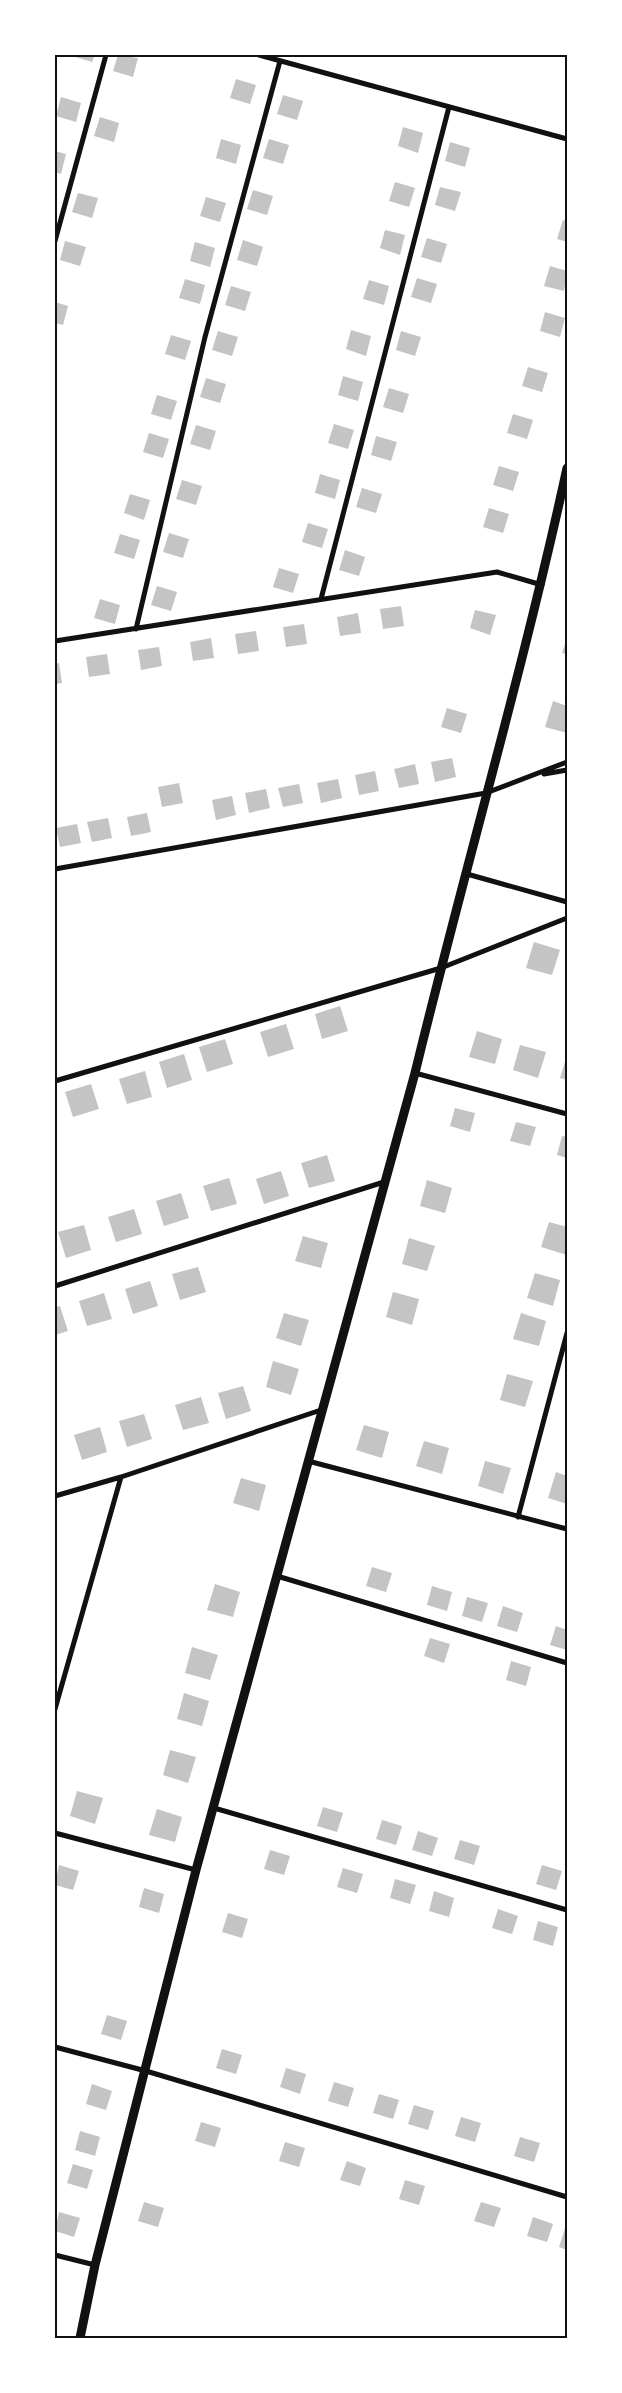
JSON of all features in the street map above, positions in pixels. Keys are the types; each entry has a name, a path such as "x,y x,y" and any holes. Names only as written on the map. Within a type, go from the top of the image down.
{"street":[{"path":"55,241 106,55"},
{"path":"259,55 567,139"},
{"path":"136,629 205,338 280,61"},
{"path":"321,600 448,107"},
{"path":"80,2338 96,2265 196,1870 308,1461 325,1408 384,1182 415,1073 440,968 542,585 567,468"},
{"path":"55,642 497,572 542,585"},
{"path":"55,869 486,793 567,762"},
{"path":"534,776 567,770"},
{"path":"466,874 567,902"},
{"path":"55,1081 440,968 567,918"},
{"path":"415,1073 567,1114"},
{"path":"55,1286 384,1182"},
{"path":"518,1516 567,1333"},
{"path":"55,1496 121,1477 325,1408"},
{"path":"308,1461 567,1529"},
{"path":"55,1709 121,1477"},
{"path":"277,1576 567,1663"},
{"path":"214,1808 567,1910"},
{"path":"55,1833 196,1870"},
{"path":"55,2047 146,2071 567,2197"},
{"path":"55,2254 96,2265"}],"building":[{"path":"69,55 95,55 92,62"},
{"path":"118,55 138,58 133,77 113,71"},
{"path":"236,79 256,85 250,104 230,98"},
{"path":"283,95 303,101 297,120 277,114"},
{"path":"61,97 81,103 76,122 56,116"},
{"path":"100,117 119,123 114,142 94,136"},
{"path":"403,127 423,133 418,153 398,146"},
{"path":"221,139 241,145 236,164 216,158"},
{"path":"269,139 289,145 283,164 263,158"},
{"path":"450,142 470,148 465,167 445,161"},
{"path":"55,151 66,154 61,174 55,172"},
{"path":"395,182 415,188 409,207 389,201"},
{"path":"440,187 461,192 455,211 435,205"},
{"path":"253,190 273,196 267,215 247,209"},
{"path":"78,193 98,198 92,218 72,212"},
{"path":"206,197 226,203 220,222 200,216"},
{"path":"563,220 567,221 567,242 557,239"},
{"path":"385,230 405,235 400,255 380,248"},
{"path":"427,238 447,244 441,263 421,257"},
{"path":"243,240 263,247 257,266 237,260"},
{"path":"65,241 86,247 80,266 60,260"},
{"path":"195,242 215,248 210,267 190,261"},
{"path":"550,266 567,271 564,291 544,286"},
{"path":"417,278 437,284 431,303 411,297"},
{"path":"185,279 205,285 200,304 179,298"},
{"path":"369,280 389,286 384,305 363,299"},
{"path":"231,286 251,292 245,311 225,305"},
{"path":"55,302 68,306 63,325 55,323"},
{"path":"545,312 565,318 560,337 540,331"},
{"path":"351,330 371,336 366,356 346,349"},
{"path":"218,331 238,337 232,356 212,350"},
{"path":"401,331 421,337 415,356 396,350"},
{"path":"171,335 191,341 185,360 165,354"},
{"path":"528,367 548,373 542,392 522,386"},
{"path":"343,376 363,382 358,401 338,395"},
{"path":"206,378 226,384 220,403 200,397"},
{"path":"389,388 409,394 403,413 383,407"},
{"path":"157,395 177,401 171,420 151,414"},
{"path":"513,414 533,420 527,439 507,433"},
{"path":"334,424 354,430 348,449 328,443"},
{"path":"196,425 216,431 210,450 190,444"},
{"path":"149,433 169,439 163,458 143,452"},
{"path":"376,436 397,442 391,461 371,455"},
{"path":"499,466 519,472 513,491 493,485"},
{"path":"320,474 340,480 335,499 315,493"},
{"path":"182,480 202,486 196,505 176,499"},
{"path":"362,488 382,494 376,513 356,507"},
{"path":"130,494 150,500 144,520 124,513"},
{"path":"489,508 509,514 503,533 483,527"},
{"path":"308,523 328,529 322,548 302,542"},
{"path":"169,533 189,539 183,558 163,552"},
{"path":"120,534 140,540 134,559 114,553"},
{"path":"345,550 365,557 359,576 339,570"},
{"path":"279,568 299,574 293,593 273,587"},
{"path":"157,586 177,592 171,611 151,605"},
{"path":"100,599 120,605 115,624 94,618"},
{"path":"401,606 404,626 383,629 380,609"},
{"path":"475,610 496,615 490,635 470,628"},
{"path":"358,613 361,633 340,636 337,617"},
{"path":"304,624 307,644 286,647 283,627"},
{"path":"256,631 259,651 238,654 235,634"},
{"path":"211,638 214,658 193,661 190,642"},
{"path":"567,638 567,654 562,653"},
{"path":"159,647 162,666 141,670 138,650"},
{"path":"107,654 110,674 89,677 86,657"},
{"path":"59,663 62,683 55,684 55,664"},
{"path":"553,701 567,706 567,733 545,727"},
{"path":"447,708 467,714 461,733 441,727"},
{"path":"452,758 456,777 435,782 431,762"},
{"path":"415,764 419,784 399,788 394,769"},
{"path":"375,771 379,791 359,795 355,775"},
{"path":"338,779 342,798 321,803 317,783"},
{"path":"179,783 183,803 162,807 158,787"},
{"path":"299,784 303,803 283,807 278,788"},
{"path":"266,789 270,808 249,813 245,793"},
{"path":"232,796 236,815 216,820 212,800"},
{"path":"147,813 151,832 131,836 127,817"},
{"path":"108,818 112,838 92,842 87,822"},
{"path":"77,824 81,843 60,847 56,828"},
{"path":"534,942 560,950 552,975 526,968"},
{"path":"340,1006 348,1031 322,1039 315,1014"},
{"path":"286,1024 294,1049 268,1057 260,1032"},
{"path":"477,1031 502,1039 495,1064 469,1057"},
{"path":"225,1039 233,1064 207,1072 199,1047"},
{"path":"520,1045 546,1052 538,1078 513,1070"},
{"path":"184,1054 192,1080 167,1088 159,1062"},
{"path":"567,1055 567,1080 560,1078"},
{"path":"145,1071 152,1097 127,1104 119,1079"},
{"path":"91,1084 99,1109 73,1117 65,1092"},
{"path":"455,1108 475,1113 470,1132 450,1126"},
{"path":"516,1122 536,1127 530,1146 510,1141"},
{"path":"562,1136 567,1137 567,1158 557,1155"},
{"path":"327,1155 335,1181 309,1188 301,1163"},
{"path":"281,1171 289,1196 264,1204 256,1179"},
{"path":"229,1178 237,1204 211,1211 203,1186"},
{"path":"427,1180 452,1188 445,1213 420,1206"},
{"path":"181,1193 189,1218 164,1226 156,1201"},
{"path":"134,1209 142,1234 116,1242 108,1217"},
{"path":"549,1222 567,1227 567,1255 541,1247"},
{"path":"84,1225 91,1250 66,1258 58,1232"},
{"path":"303,1236 328,1243 321,1268 295,1261"},
{"path":"409,1238 435,1246 427,1271 402,1264"},
{"path":"198,1267 206,1292 180,1300 172,1274"},
{"path":"535,1273 560,1280 553,1306 527,1298"},
{"path":"150,1281 158,1306 133,1314 125,1289"},
{"path":"393,1292 419,1299 412,1325 386,1317"},
{"path":"104,1293 112,1319 87,1326 79,1301"},
{"path":"60,1306 68,1331 55,1335 55,1307"},
{"path":"284,1313 309,1320 301,1346 276,1338"},
{"path":"521,1313 546,1321 539,1346 513,1339"},
{"path":"273,1361 299,1369 291,1395 266,1387"},
{"path":"507,1374 533,1381 525,1407 500,1400"},
{"path":"243,1386 251,1411 226,1419 218,1393"},
{"path":"201,1397 209,1423 183,1430 175,1405"},
{"path":"144,1414 152,1439 127,1447 119,1421"},
{"path":"364,1425 389,1432 382,1458 356,1450"},
{"path":"100,1427 107,1452 82,1460 74,1435"},
{"path":"424,1441 449,1448 442,1474 416,1466"},
{"path":"485,1461 511,1468 503,1494 478,1486"},
{"path":"556,1472 567,1476 567,1504 548,1498"},
{"path":"241,1478 266,1485 259,1511 233,1503"},
{"path":"372,1567 392,1573 386,1592 366,1586"},
{"path":"215,1584 240,1592 233,1617 207,1610"},
{"path":"432,1586 452,1592 447,1611 427,1605"},
{"path":"467,1597 488,1603 482,1622 462,1616"},
{"path":"503,1606 523,1613 517,1632 497,1626"},
{"path":"556,1626 567,1630 567,1650 550,1645"},
{"path":"430,1638 450,1644 444,1663 424,1656"},
{"path":"192,1647 218,1655 210,1680 185,1673"},
{"path":"511,1661 531,1667 526,1686 506,1680"},
{"path":"184,1693 209,1701 202,1726 177,1719"},
{"path":"170,1750 196,1757 188,1783 163,1775"},
{"path":"77,1791 103,1798 95,1824 70,1816"},
{"path":"323,1807 343,1813 337,1832 317,1826"},
{"path":"157,1809 182,1817 175,1842 149,1835"},
{"path":"382,1820 402,1826 396,1845 376,1839"},
{"path":"418,1831 438,1838 432,1856 412,1850"},
{"path":"460,1840 480,1846 474,1865 454,1859"},
{"path":"270,1850 290,1856 284,1875 264,1869"},
{"path":"59,1865 79,1871 73,1890 55,1885"},
{"path":"542,1865 562,1871 556,1890 536,1884"},
{"path":"343,1868 363,1874 357,1893 337,1887"},
{"path":"395,1879 416,1885 410,1904 390,1898"},
{"path":"144,1888 164,1894 159,1913 139,1907"},
{"path":"434,1891 454,1898 449,1917 429,1911"},
{"path":"498,1909 518,1916 512,1934 492,1928"},
{"path":"228,1913 248,1919 242,1938 222,1932"},
{"path":"538,1921 558,1927 553,1946 533,1940"},
{"path":"107,2015 127,2021 121,2040 101,2034"},
{"path":"222,2049 242,2055 236,2074 216,2068"},
{"path":"286,2068 306,2074 300,2094 280,2087"},
{"path":"334,2082 354,2088 348,2107 328,2101"},
{"path":"92,2084 112,2091 106,2110 86,2104"},
{"path":"379,2094 399,2100 393,2119 373,2113"},
{"path":"414,2105 434,2111 428,2130 408,2124"},
{"path":"461,2117 481,2123 475,2142 455,2136"},
{"path":"201,2122 221,2128 215,2147 195,2141"},
{"path":"80,2131 100,2137 95,2156 75,2150"},
{"path":"520,2137 540,2143 534,2162 514,2156"},
{"path":"285,2142 305,2148 299,2167 279,2161"},
{"path":"347,2161 366,2168 360,2186 340,2180"},
{"path":"73,2164 93,2170 87,2189 67,2183"},
{"path":"405,2180 425,2186 419,2205 399,2199"},
{"path":"144,2202 164,2208 158,2227 138,2221"},
{"path":"481,2202 501,2208 494,2227 474,2221"},
{"path":"59,2212 80,2218 74,2237 55,2231"},
{"path":"533,2217 553,2224 547,2242 527,2236"},
{"path":"565,2228 567,2229 567,2250 559,2247"}]}
